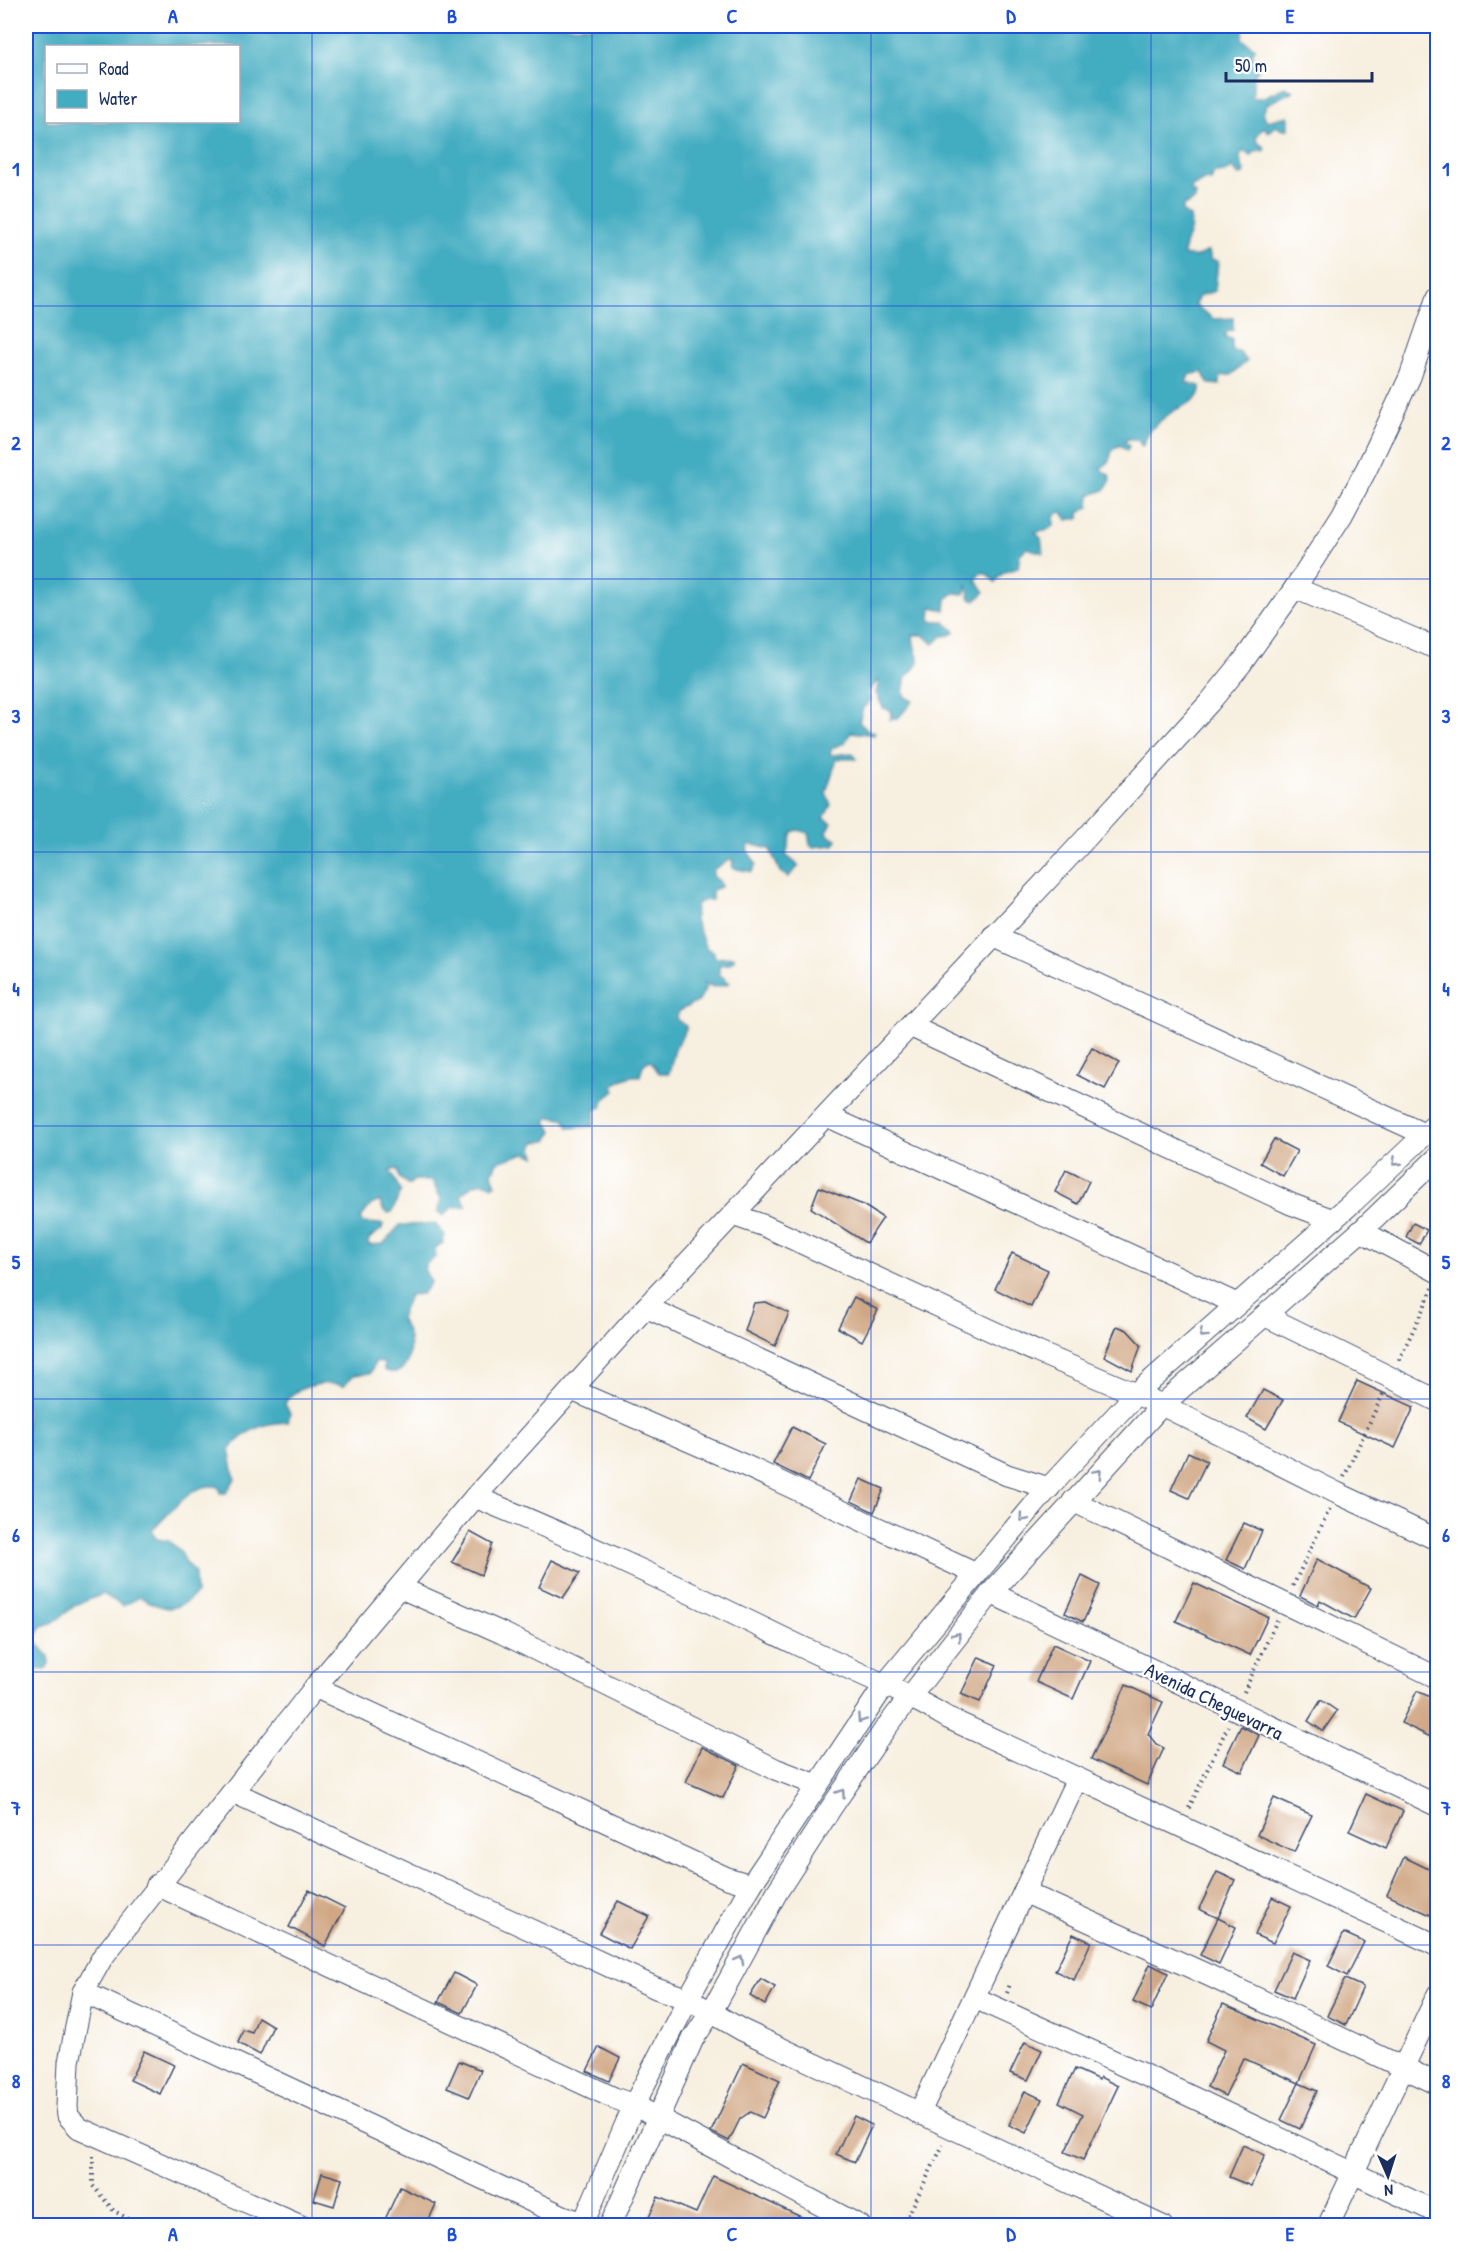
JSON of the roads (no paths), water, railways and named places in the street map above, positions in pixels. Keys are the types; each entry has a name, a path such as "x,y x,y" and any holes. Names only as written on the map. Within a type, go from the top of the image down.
{"street":[{"path":"301,2226 73,2123 67,2107 69,2062 82,1992 102,1958 157,1885 234,1792 315,1687 475,1497 646,1307 827,1116 1209,703 1295,588 1342,515 1410,377 1437,296"},
{"path":"1295,588 1436,644"},
{"path":"82,1992 561,2215 586,2224 634,2105 688,1999 752,1885 886,1683 1049,1488 1137,1393 1333,1220 1432,1128 993,936"},
{"path":"910,1026 1290,1204 1333,1220"},
{"path":"827,1116 1237,1304"},
{"path":"610,2226 693,2039 712,2011 777,1892 851,1778 910,1695 991,1593 1162,1405 1361,1231 1437,1157"},
{"path":"733,1215 765,1226 1069,1366 1137,1393 1437,1540"},
{"path":"1361,1231 1437,1272"},
{"path":"646,1307 1007,1475 1049,1488"},
{"path":"1266,1316 1437,1401"},
{"path":"572,1390 744,1465 976,1575"},
{"path":"475,1497 730,1612 845,1668 886,1683 948,1718 1437,1946"},
{"path":"1073,1501 1437,1678"},
{"path":"400,1588 502,1633 775,1770 817,1785"},
{"name":"Avenida Cheguevarra","path":"991,1593 1437,1806"},
{"path":"315,1687 727,1878 752,1885"},
{"path":"919,2114 1077,1779"},
{"path":"234,1792 656,1988 688,1999 742,2030 1162,2226"},
{"path":"157,1885 614,2098 634,2105 861,2226"},
{"path":"1024,1892 1210,1976 1437,2084"},
{"path":"1328,2226 1437,1994"},
{"path":"975,1998 1173,2088 1437,2213"}],"water":[{"path":"26,26 1244,26 1242,39 1255,48 1251,57 1257,59 1260,65 1254,76 1252,98 1264,97 1285,87 1293,91 1267,104 1263,113 1267,121 1288,116 1288,129 1282,130 1276,126 1269,132 1264,127 1256,137 1258,143 1265,147 1264,151 1254,152 1251,156 1243,151 1241,154 1240,160 1244,174 1238,175 1232,167 1228,172 1214,173 1211,181 1204,180 1192,187 1191,192 1196,194 1195,200 1183,206 1183,212 1190,217 1191,223 1184,255 1195,257 1209,251 1211,260 1218,261 1215,291 1199,296 1195,305 1214,319 1233,318 1233,330 1227,332 1224,337 1232,339 1232,351 1239,352 1247,361 1231,375 1220,376 1220,385 1209,384 1202,372 1189,375 1186,383 1200,386 1198,396 1156,425 1142,446 1138,440 1128,439 1125,442 1129,446 1127,451 1120,445 1112,450 1109,462 1100,469 1109,475 1111,480 1105,490 1090,495 1089,507 1079,513 1080,518 1067,520 1061,511 1054,517 1054,526 1045,531 1035,532 1041,538 1043,553 1027,548 1020,554 1018,568 1003,573 995,582 986,573 980,573 976,580 985,592 976,600 970,599 967,585 964,594 954,593 946,599 945,610 931,607 930,621 943,621 955,631 950,635 942,636 934,644 923,635 913,635 918,661 906,677 903,692 905,697 913,701 899,717 890,720 892,711 883,708 876,693 879,679 868,692 870,701 863,708 859,722 869,732 875,732 874,735 851,732 845,743 832,748 830,754 832,755 852,753 857,759 837,759 826,792 831,805 824,818 832,823 827,831 829,836 837,839 834,845 812,847 808,833 798,830 792,832 786,855 799,866 788,877 780,872 770,849 750,844 747,850 756,864 752,872 732,868 733,860 714,869 713,876 720,882 721,887 712,890 712,900 702,901 696,905 695,920 706,948 714,952 715,958 734,957 734,960 728,964 719,965 719,974 729,984 713,987 703,982 706,987 699,1001 679,1011 676,1019 686,1026 686,1029 675,1049 669,1073 659,1073 650,1060 643,1065 640,1076 632,1076 619,1081 613,1086 615,1091 605,1099 602,1107 596,1109 593,1126 569,1128 564,1119 549,1117 546,1122 553,1131 547,1141 535,1142 533,1147 535,1156 526,1153 497,1162 492,1174 496,1185 479,1183 471,1186 461,1196 467,1206 453,1207 443,1215 438,1212 441,1199 432,1181 414,1180 409,1185 399,1178 397,1169 390,1171 401,1191 392,1212 388,1213 383,1210 380,1201 371,1205 360,1219 363,1223 383,1224 382,1229 369,1239 368,1245 383,1244 400,1225 435,1224 445,1235 443,1243 435,1248 436,1257 426,1264 424,1269 431,1282 422,1294 409,1295 400,1319 406,1330 410,1347 404,1368 392,1372 384,1370 384,1363 375,1362 371,1373 354,1375 343,1386 319,1384 302,1389 289,1398 285,1404 290,1413 288,1422 262,1426 242,1437 229,1450 235,1479 226,1493 220,1493 219,1487 209,1486 199,1489 182,1500 151,1531 157,1539 169,1541 181,1552 185,1562 195,1573 196,1594 181,1605 169,1608 156,1605 140,1597 123,1606 103,1594 76,1605 54,1622 42,1626 34,1640 49,1656 49,1664 45,1669 26,1671"}]}
